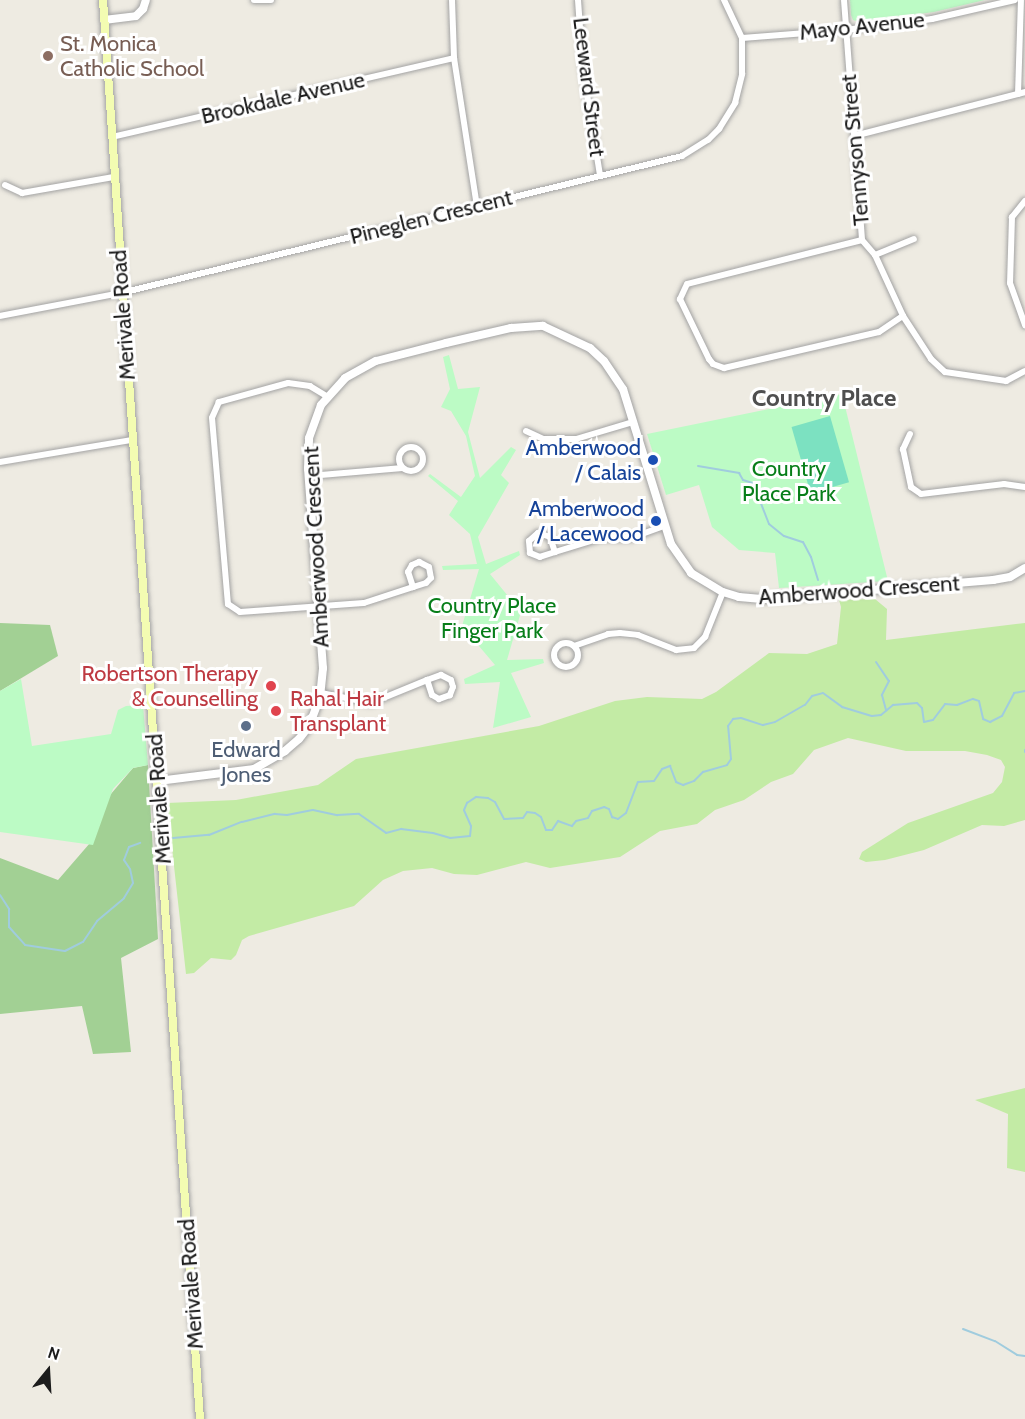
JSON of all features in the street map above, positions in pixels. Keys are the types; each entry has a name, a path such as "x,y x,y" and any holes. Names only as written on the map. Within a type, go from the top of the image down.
{"main road":[{"name":"Merivale Road","path":"103,0 121,292 158,781 200,1419"}],"street":[{"path":"104,20 136,16 143,9 146,0"},
{"path":"254,0 271,0"},
{"path":"452,0 454,58 477,206"},
{"name":"Leeward Street","path":"578,0 583,69 600,175"},
{"name":"Pineglen Crescent","path":"0,316 121,292 682,156 708,140 719,129 735,103 742,74 742,38 724,0"},
{"name":"Tennyson Street","path":"844,0 862,240 875,255 903,316 932,359 945,372 1006,381 1025,371"},
{"name":"Mayo Avenue","path":"742,38 845,30 932,19 1015,0"},
{"path":"854,136 1022,93 1021,0"},
{"name":"Brookdale Avenue","path":"112,137 454,58"},
{"path":"5,184 22,193 114,177"},
{"path":"1025,201 1012,217 1010,283 1025,325"},
{"path":"875,255 914,239"},
{"path":"862,240 687,284 680,299 709,359 724,368 879,332 903,316"},
{"name":"Amberwood Crescent","path":"158,781 240,772 270,761 299,739 309,726 321,693 323,668 309,476 309,438 321,405 345,378 376,361 511,328 543,326 575,339 604,361 623,389 671,544 692,573 723,592 739,597 773,598 993,580 1010,577 1025,568"},
{"path":"328,397 310,386 288,383 219,402 212,418 228,604 240,612 374,602 426,584 431,578 429,567 423,562 415,563 410,568 408,575 413,587"},
{"path":"526,431 543,439 576,439 633,422"},
{"path":"910,434 903,449 911,487 921,494 1004,484 1025,487"},
{"path":"0,462 132,440"},
{"path":"309,476 403,468"},
{"path":"555,552 546,535 538,533 529,541 529,549 536,557 544,557 600,538 631,538 664,526"},
{"path":"574,646 608,634 620,633 638,635 676,650 694,648 705,638 723,592"},
{"path":"321,693 371,703 427,680 445,676 453,683 453,691 447,698 435,698 427,680"}],"green space":[{"path":"850,0 985,0 934,12 859,22 853,20"},
{"name":"Country Place Finger Park","path":"449,355 458,389 480,387 468,432 480,478 511,447 516,450 501,475 509,483 478,537 486,564 519,551 520,555 490,574 521,612 507,660 543,659 544,663 511,673 531,717 493,728 500,682 465,684 464,679 495,665 462,626 479,569 443,570 442,566 477,564 470,534 449,515 458,501 428,476 430,474 461,497 475,476 466,436 451,411 441,407 450,389 443,357"},
{"name":"Country Place Park","path":"842,394 888,581 779,588 775,553 739,550 712,527 699,485 666,495 647,434"},
{"path":"830,416 849,482 811,493 792,427"},
{"path":"875,599 887,609 886,640 1025,623 1025,820 1004,826 982,825 924,850 885,860 866,862 859,859 862,852 908,823 993,793 1002,782 1005,767 1001,760 987,755 965,751 906,751 848,738 814,750 793,774 771,782 744,800 715,810 697,824 660,831 620,857 550,868 526,862 477,875 454,874 432,868 403,871 383,880 354,906 249,936 242,940 236,955 231,960 211,958 194,973 186,974 167,803 236,800 318,785 356,759 539,726 615,701 647,697 702,699 716,692 769,653 807,654 837,644 841,607 839,600"},
{"path":"0,623 50,625 58,656 0,691"},
{"path":"21,679 32,746 111,734 118,710 126,706 143,705 148,765 133,768 113,789 93,845 0,832 0,691"},
{"path":"148,765 158,939 121,958 131,1052 93,1054 82,1006 0,1014 0,858 58,880 90,843 99,808 133,768"},
{"path":"1025,1088 1025,1172 1007,1168 1008,1114 975,1100"}],"waterway":[{"path":"698,466 739,473 743,480 753,483 769,524 784,536 803,542 811,557 818,580"},
{"path":"876,662 889,681 882,695 886,710"},
{"path":"173,838 209,835 242,822 275,814 287,815 313,810 337,815 359,814 386,833 401,829 433,833 450,838 470,836 471,826 464,810 467,803 476,797 488,798 495,802 504,819 523,818 527,812 535,813 541,817 546,830 552,830 558,821 572,826 576,821 588,818 592,811 604,807 609,809 612,817 618,819 626,813 638,782 654,781 662,769 670,766 676,782 683,785 694,781 703,772 727,765 731,759 728,726 733,719 741,718 763,725 775,722 805,705 812,696 823,693 842,707 872,716 881,715 893,705 917,703 922,708 924,722 933,720 945,704 957,705 973,699 979,701 983,719 990,722 1002,716 1014,693 1025,691"},
{"path":"0,895 9,909 9,927 25,945 65,951 83,942 97,921 124,898 133,883 130,869 124,860 129,847 140,843"},
{"path":"963,1329 995,1341 1017,1355 1025,1356"}],"place":[{"name":"St. Monica Catholic School","path":"48,56"},
{"name":"Amberwood / Calais","path":"653,460"},
{"name":"Amberwood / Lacewood","path":"656,521"},
{"name":"Robertson Therapy & Counselling","path":"271,686"},
{"name":"Rahal Hair Transplant","path":"276,711"},
{"name":"Edward Jones","path":"246,726"}],"district":[{"name":"Country Place","path":"824,398"}]}
